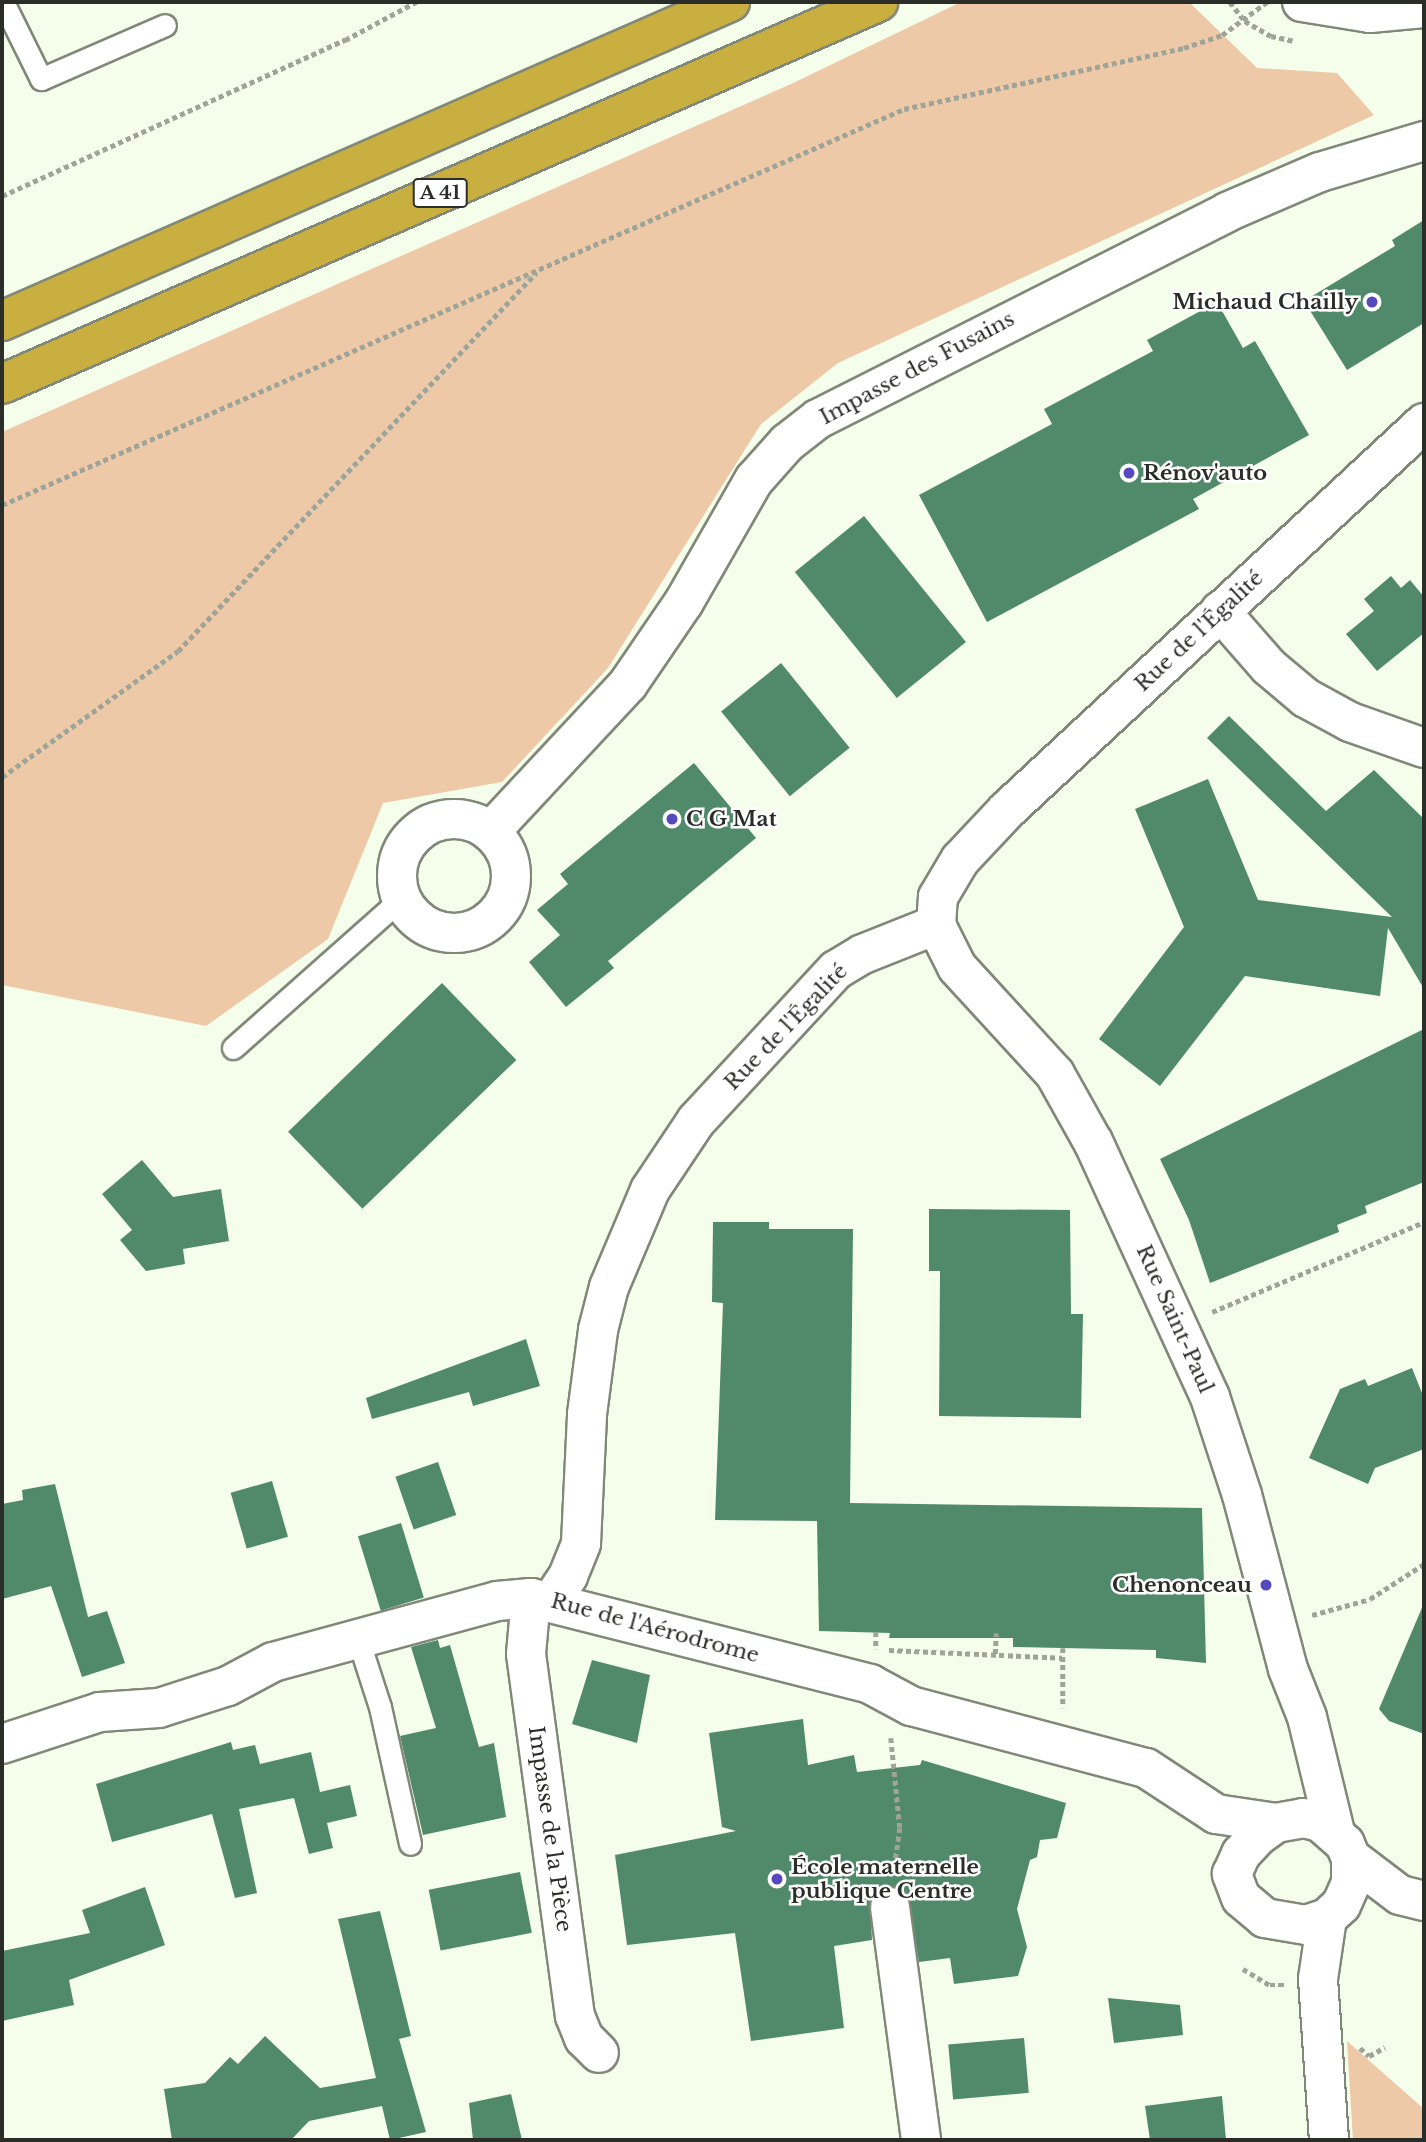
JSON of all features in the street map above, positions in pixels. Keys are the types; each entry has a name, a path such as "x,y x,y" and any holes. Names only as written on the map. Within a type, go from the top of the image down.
{"highway":[{"path":"2,321 730,2"},
{"name":"A 41","path":"2,383 878,2"}],"street":[{"path":"1302,2 1370,13 1424,8"},
{"name":"Impasse des Fusains","path":"491,831 628,684 684,602 754,480 787,443 818,419 1227,212 1320,172 1424,141"},
{"name":"Rue de l'Égalité","path":"541,1599 568,1576 581,1543 587,1414 598,1330 614,1272 650,1191 696,1121 836,970 863,954 936,925 937,897 960,860 1220,611 1424,423"},
{"path":"1220,611 1292,689 1350,722 1424,748"},
{"path":"455,818 491,831 504,846 512,878 509,895 490,922 468,932 443,933 426,926 401,899 398,861 419,830 455,818"},
{"name":"Rue Saint-Paul","path":"936,925 957,967 1055,1074 1094,1142 1210,1397 1242,1495 1275,1624 1307,1717 1315,1762 1343,1845"},
{"name":"Rue de l'Aérodrome","path":"2,1744 100,1712 159,1707 228,1686 273,1662 497,1601 541,1599 687,1641 870,1684 896,1698 981,1726 1156,1772 1216,1814 1280,1821 1321,1822 1343,1845 1412,1898"},
{"name":"Impasse de la Pièce","path":"541,1599 526,1654 575,2016 584,2038 599,2053"},
{"path":"1232,1874 1241,1854 1280,1821 1315,1762"},
{"path":"1216,1814 1241,1898 1265,1918 1305,1981 1329,2140"},
{"path":"1305,1981 1334,1912 1351,1883 1343,1845"},
{"name":"Rue de l'Aérodrome","path":"1265,1918 1306,1925 1334,1912 1412,1898"},
{"path":"890,1907 921,2140"}],"lane":[{"path":"4,2 41,79 165,25"},
{"path":"233,1048 401,899"},
{"path":"358,1639 380,1707 411,1844"}],"path":[{"path":"2,196 345,40 416,2"},
{"path":"2,506 904,109 1184,48 1222,35 1268,2"},
{"path":"2,777 178,651 540,270"},
{"path":"1178,1326 1424,1223"},
{"path":"1275,1624 1370,1599 1424,1563"},
{"path":"995,1654 996,1633"},
{"path":"1063,1648 1063,1747"},
{"path":"876,1649 1062,1658"},
{"path":"890,1907 900,1828 890,1749 896,1698"},
{"path":"1243,1969 1270,1985 1305,1981"}],"shaded area":[{"path":"961,2 1189,2 1257,68 1337,73 1374,115 838,363 761,424 608,668 502,782 383,803 328,939 206,1026 2,985 2,432 791,84"},
{"path":"1347,2041 1424,2109 1424,2140 1353,2140"}],"building":[{"path":"1424,220 1424,323 1347,370 1304,301 1395,246 1392,240"},
{"path":"1217,302 1243,348 1255,341 1309,435 1193,499 1199,509 987,622 919,495 1052,424 1044,409 1153,351 1147,340"},
{"path":"864,516 966,642 897,698 795,572"},
{"path":"1391,576 1401,588 1410,580 1424,597 1424,633 1377,671 1346,634 1374,611 1364,599"},
{"path":"781,663 850,748 790,796 721,711"},
{"path":"1229,716 1326,811 1374,770 1424,819 1424,989 1388,928 1380,996 1245,976 1160,1086 1099,1039 1184,927 1135,809 1208,779 1258,900 1392,917 1207,738"},
{"path":"694,763 756,838 608,961 614,968 566,1007 529,962 560,935 537,910 568,884 560,874"},
{"path":"442,983 516,1060 362,1209 288,1132"},
{"path":"1424,1029 1424,1182 1365,1206 1367,1213 1337,1225 1339,1232 1210,1283 1189,1220 1160,1159"},
{"path":"142,1160 173,1197 221,1189 229,1241 183,1249 185,1264 146,1271 120,1240 132,1230 102,1194"},
{"path":"929,1209 1070,1210 1071,1314 1083,1314 1081,1418 939,1416 940,1271 929,1271"},
{"path":"713,1222 769,1222 769,1229 853,1229 850,1503 1202,1508 1206,1663 1156,1658 1156,1650 1013,1647 1013,1638 889,1638 890,1633 819,1631 817,1521 715,1520 723,1303 712,1302"},
{"path":"526,1339 540,1386 473,1406 469,1392 372,1419 366,1398"},
{"path":"1412,1368 1424,1398 1424,1449 1375,1468 1368,1484 1309,1458 1340,1389 1365,1379 1368,1386"},
{"path":"438,1462 456,1515 414,1530 395,1477"},
{"path":"272,1481 288,1537 247,1549 231,1493"},
{"path":"55,1484 88,1617 107,1611 125,1663 82,1677 51,1586 2,1599 2,1504 23,1500 22,1490"},
{"path":"401,1523 424,1598 381,1611 358,1536"},
{"path":"1424,1603 1424,1734 1389,1721 1379,1709"},
{"path":"438,1640 440,1648 450,1645 479,1747 494,1743 506,1817 423,1835 400,1736 436,1728 411,1647"},
{"path":"592,1660 650,1675 637,1743 572,1724"},
{"path":"803,1719 808,1765 854,1755 857,1772 920,1765 922,1760 1066,1803 1057,1838 1040,1840 1037,1857 1030,1860 1017,1909 1027,1947 1018,1976 954,1984 950,1958 919,1962 908,1894 886,1886 870,1899 872,1940 834,1946 844,2028 751,2041 735,1933 627,1945 615,1855 736,1831 722,1827 709,1733"},
{"path":"231,1742 233,1750 255,1745 260,1764 311,1752 320,1792 350,1785 357,1816 327,1823 333,1848 309,1854 294,1798 239,1809 257,1893 235,1898 212,1814 112,1842 96,1784"},
{"path":"520,1872 532,1933 441,1951 429,1890"},
{"path":"145,1887 165,1945 69,1980 74,2005 2,2021 2,1951 90,1933 82,1910"},
{"path":"380,1911 411,2036 399,2039 426,2132 390,2140 382,2106 309,2121 291,2140 172,2140 164,2089 205,2083 230,2057 238,2064 265,2036 320,2088 376,2078 338,1919"},
{"path":"1108,1998 1180,2005 1183,2035 1114,2043"},
{"path":"1024,2038 1029,2093 953,2099 948,2045"},
{"path":"511,2094 522,2140 473,2140 469,2103"},
{"path":"1222,2096 1226,2140 1150,2140 1145,2106"}],"place":[{"name":"Michaud Chailly","path":"1372,302"},
{"name":"Rénov'auto","path":"1129,473"},
{"name":"C G Mat","path":"672,819"},
{"name":"Chenonceau","path":"1266,1585"},
{"name":"École maternelle publique Centre","path":"777,1879"}]}
